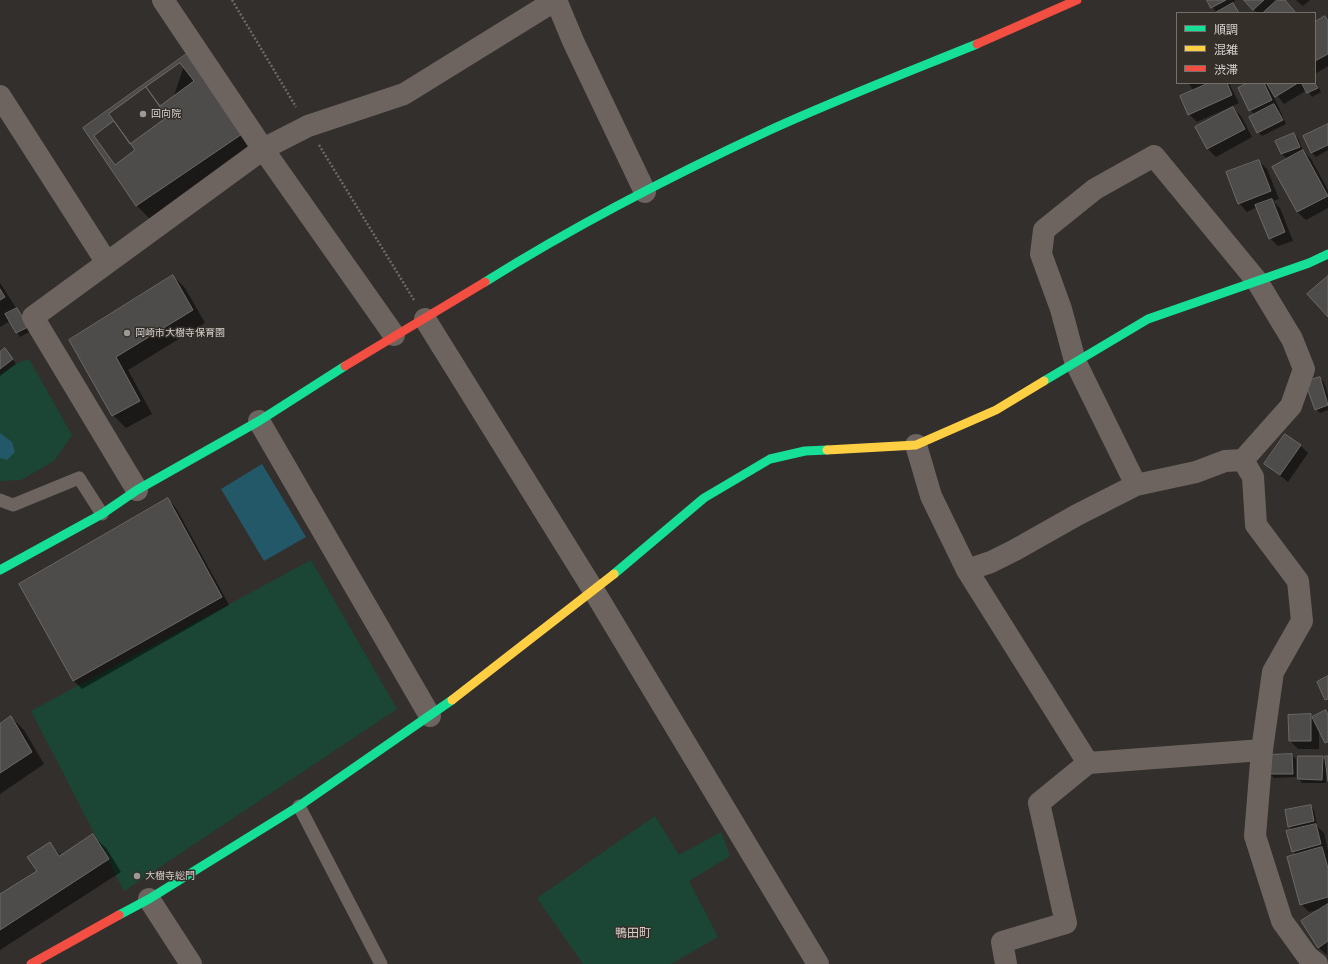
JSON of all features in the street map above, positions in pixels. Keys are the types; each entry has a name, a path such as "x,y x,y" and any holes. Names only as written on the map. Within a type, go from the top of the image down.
{"street":[{"path":"163,0 263,149 394,335"},
{"path":"137,490 33,317 263,149 308,126 404,94 556,0 573,41 645,192"},
{"path":"0,570 102,514 137,490 259,421 394,335 425,319 531,253 645,192 771,130 1052,12 1077,0"},
{"path":"0,96 107,263"},
{"path":"967,570 991,562 1015,550 1077,515 1136,485 1196,472 1225,461 1243,460 1291,406 1304,369 1292,338 1257,281 1154,156 1095,189 1044,230 1041,254 1061,309 1075,361 1136,485"},
{"path":"31,964 149,899 299,806 430,716 594,591 704,498 770,459 805,451 916,445 996,410 1075,361 1148,319 1309,263 1328,254"},
{"path":"425,319 594,591 818,964"},
{"path":"259,421 430,716"},
{"path":"916,445 932,496 967,570 1088,763"},
{"path":"1243,460 1253,477 1256,525 1298,581 1302,621 1273,672 1262,750 1255,836 1282,921 1308,957 1317,964"},
{"path":"1006,964 1002,942 1066,923 1039,803 1088,763 1262,750"},
{"path":"149,899 191,964"}],"lane":[{"path":"0,500 13,505 79,478 102,514"},
{"path":"299,806 381,964"}],"path":[{"path":"232,0 425,319"}],"green space":[{"path":"29,359 72,435 54,461 21,480 0,481 0,374 15,364"},
{"path":"311,560 397,709 124,891 31,711"},
{"path":"655,816 679,855 721,832 730,856 689,881 718,937 671,964 583,964 537,898"}],"water":[{"path":"0,433 12,442 15,452 7,460 0,458"},
{"path":"262,464 306,537 264,561 221,489"}],"building":[{"path":"1207,0 1226,0 1211,8"},
{"path":"1244,0 1264,0 1253,10"},
{"path":"1277,0 1285,0 1295,12 1264,12"},
{"path":"1233,3 1238,12 1217,12"},
{"path":"1325,16 1328,21 1328,54 1316,60 1316,21"},
{"path":"188,53 242,134 136,206 83,128"},
{"path":"180,63 194,81 160,106 146,87"},
{"path":"1207,84 1227,84 1232,95 1188,115 1180,96"},
{"path":"1246,84 1264,84 1272,100 1249,111 1238,88"},
{"path":"1268,84 1296,84 1275,97"},
{"path":"1302,84 1316,84 1318,88 1307,93"},
{"path":"146,87 167,117 130,144 109,114"},
{"path":"1274,104 1283,120 1257,133 1249,117"},
{"path":"1233,107 1245,129 1207,149 1195,127"},
{"path":"114,121 135,150 115,165 94,136"},
{"path":"1328,124 1328,145 1311,153 1303,136"},
{"path":"1294,133 1300,147 1281,154 1275,141"},
{"path":"1303,150 1328,196 1297,212 1272,167"},
{"path":"1259,160 1271,191 1238,204 1226,172"},
{"path":"1272,199 1285,232 1269,239 1255,205"},
{"path":"173,275 193,310 116,357 140,401 112,416 69,340"},
{"path":"1328,276 1328,317 1307,294"},
{"path":"0,289 5,297 0,300"},
{"path":"17,308 28,327 16,333 5,314"},
{"path":"5,348 13,359 0,369 0,352"},
{"path":"1320,377 1328,405 1315,410 1305,382"},
{"path":"1285,434 1301,445 1280,475 1264,464"},
{"path":"168,498 222,597 73,681 19,584"},
{"path":"1328,676 1328,699 1325,700 1317,682"},
{"path":"1326,710 1328,715 1328,742 1325,743 1312,717"},
{"path":"1311,714 1311,741 1289,741 1288,715"},
{"path":"11,716 32,752 0,773 0,724"},
{"path":"1292,754 1293,774 1269,774 1268,755"},
{"path":"1298,756 1323,756 1322,780 1298,779"},
{"path":"1325,756 1328,756 1328,781"},
{"path":"1311,805 1314,821 1288,827 1285,810"},
{"path":"1316,824 1321,844 1292,852 1286,831"},
{"path":"93,834 109,859 0,930 0,894 37,871 27,857 50,842 59,856"},
{"path":"1322,847 1328,868 1328,897 1300,905 1287,857"},
{"path":"1328,904 1328,941 1318,948 1301,921"}],"traffic: fast":[{"path":"485,282 519,261 625,202 734,147 821,107 977,44"},
{"path":"1044,381 1148,319 1309,263 1328,254"},
{"path":"0,570 102,514 137,490 259,421 345,366"},
{"path":"614,574 704,498 770,459 805,451 827,450"},
{"path":"119,915 149,899 299,806 452,700"}],"traffic: slow":[{"path":"827,450 916,445 996,410 1044,381"},
{"path":"452,700 614,574"}],"traffic: jam":[{"path":"977,44 1077,0"},
{"path":"345,366 485,282"},
{"path":"31,964 119,915"}],"place":[{"name":"回向院","path":"143,114"},
{"name":"岡崎市大樹寺保育園","path":"127,333"},
{"name":"大樹寺総門","path":"137,876"}],"district":[{"name":"鴨田町","path":"633,934"}]}
